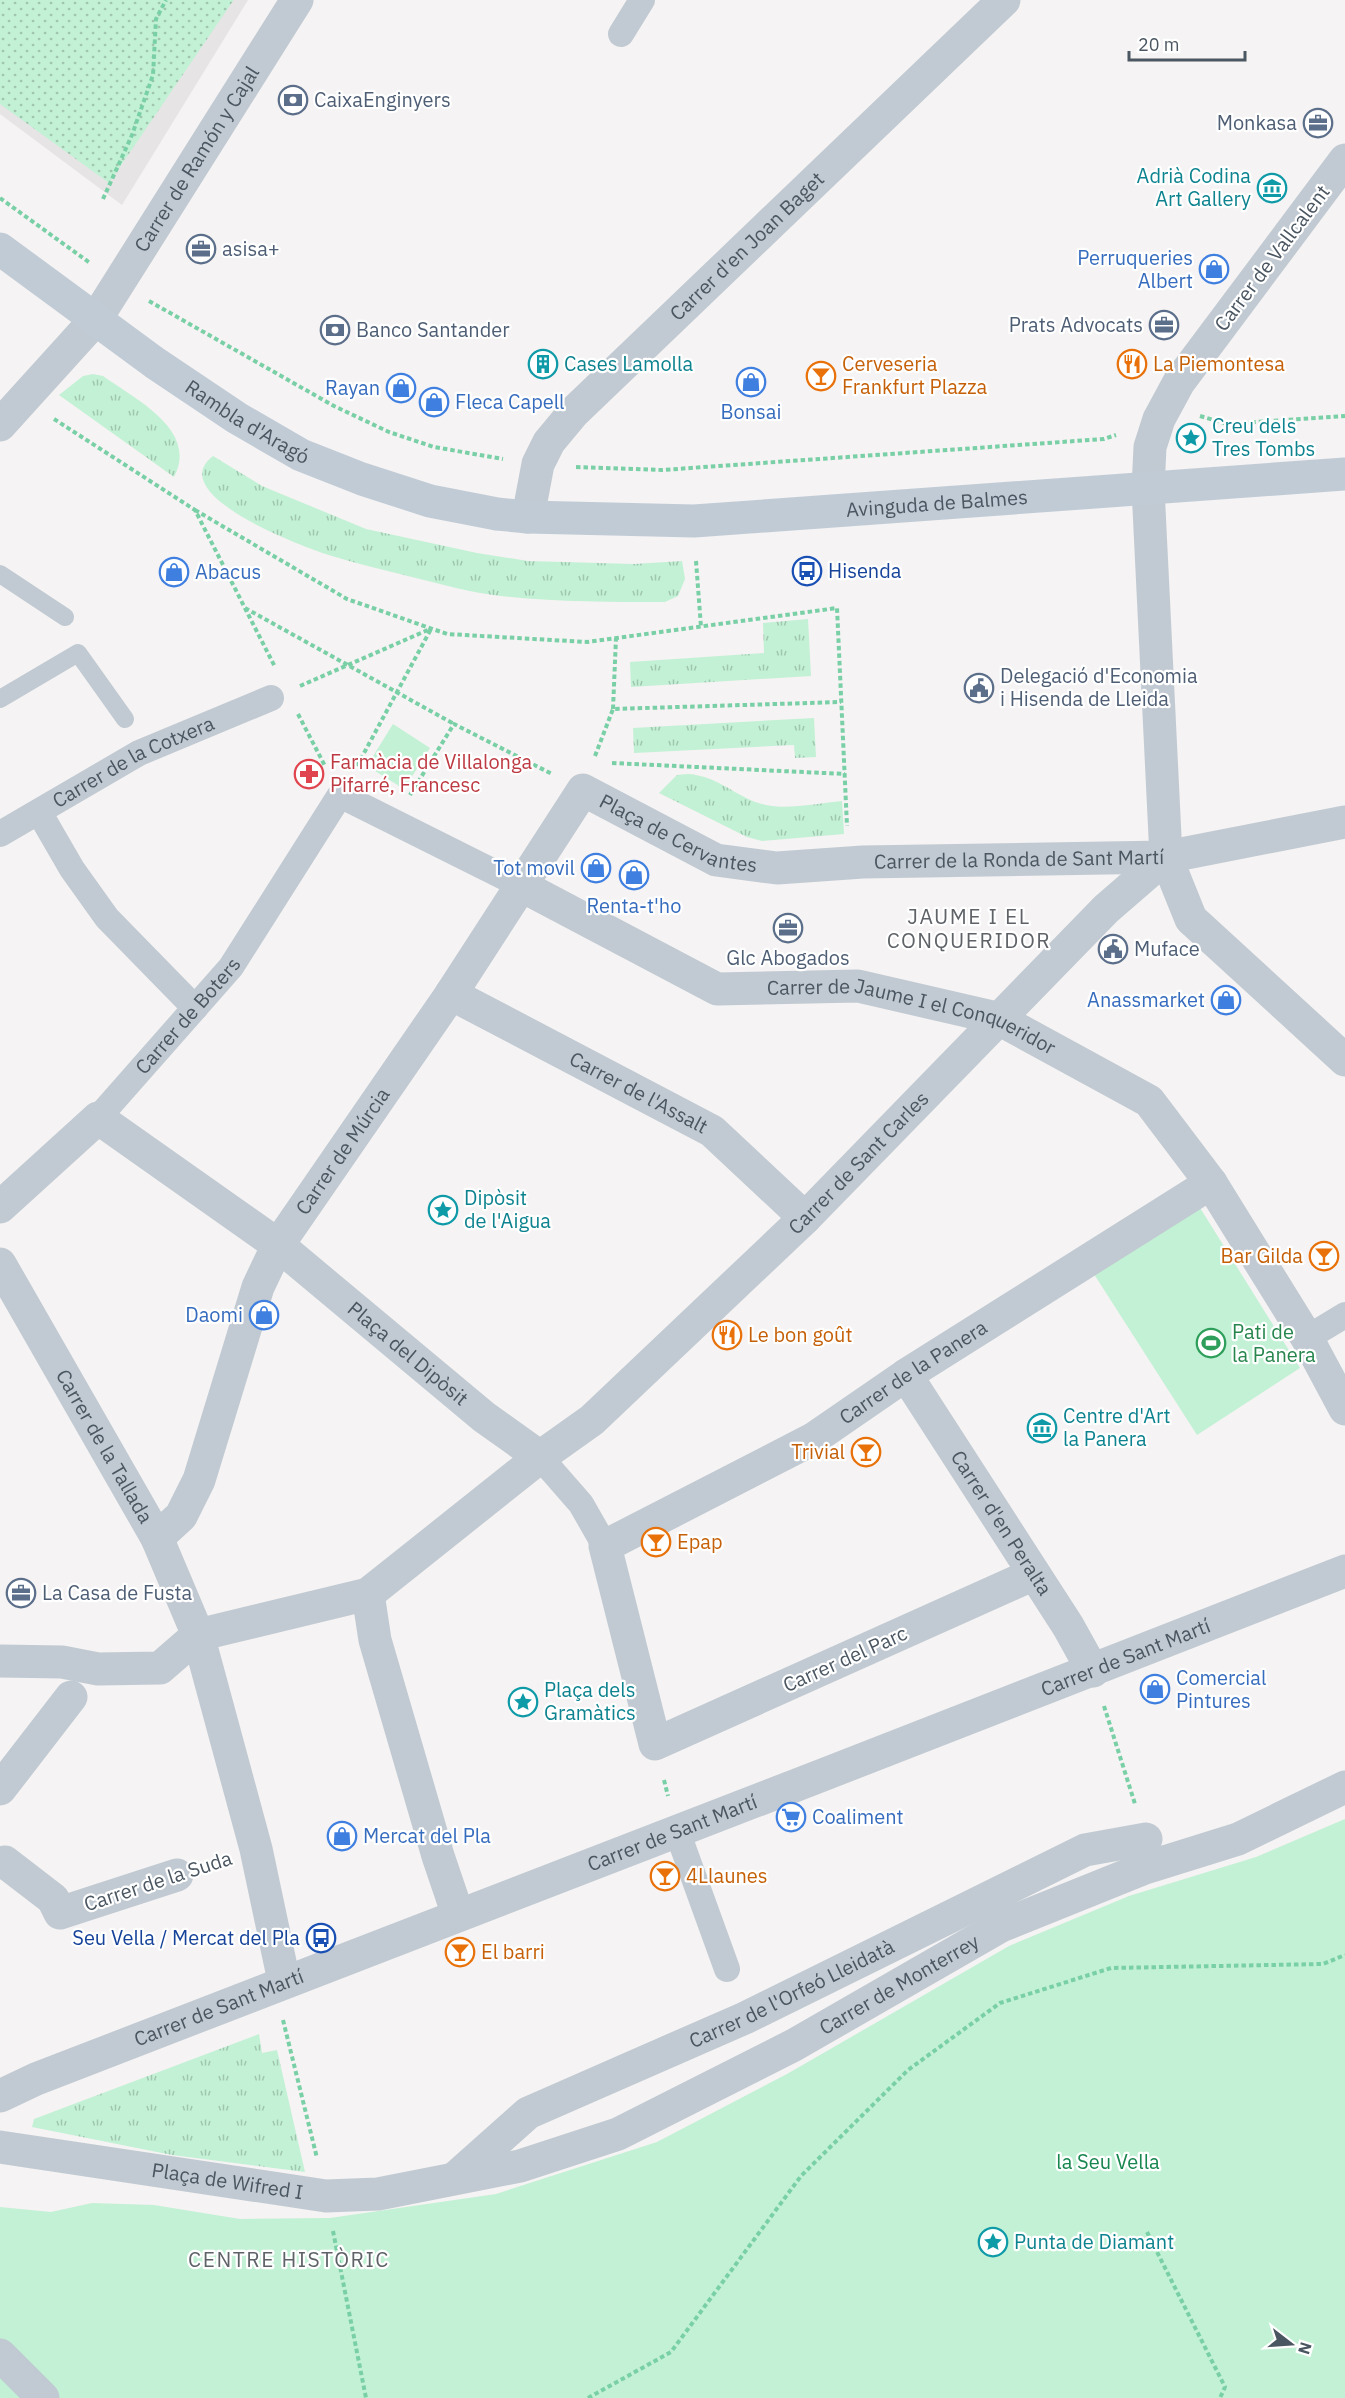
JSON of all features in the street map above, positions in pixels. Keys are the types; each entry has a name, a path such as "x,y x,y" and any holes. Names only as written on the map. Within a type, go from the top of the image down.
{"main road":[{"name":"Rambla d'Aragó","path":"0,249 155,363 237,418 301,455 362,479 430,501 528,517"},
{"name":"Avinguda de Balmes","path":"528,517 704,520 1345,474"}],"street":[{"name":"Carrer de Ramón y Cajal","path":"0,425 96,319 297,0"},
{"path":"621,34 642,0"},
{"name":"Carrer d'en Joan Baget","path":"528,517 538,464 549,442 574,412 1004,0"},
{"name":"Carrer de Vallcalent","path":"1166,857 1148,488 1150,447 1159,419 1179,382 1345,160"},
{"name":"Carrer de la Cotxera","path":"0,834 139,753 279,695"},
{"name":"Plaça de Cervantes","path":"588,776 716,860 777,868"},
{"name":"Carrer de Múrcia","path":"157,1538 181,1516 198,1479 258,1287 278,1245 451,994 588,776"},
{"name":"Carrer de Jaume I el Conqueridor","path":"340,795 520,885 717,989 858,986 997,1018 1149,1101 1211,1183 1307,1338 1345,1409"},
{"name":"Carrer de Boters","path":"0,1207 98,1118 231,967 340,795"},
{"path":"39,812 72,868 107,918 195,1008"},
{"path":"1166,857 1345,822"},
{"name":"Carrer de la Ronda de Sant Martí","path":"777,868 849,863 1166,857 1191,919 1345,1060"},
{"name":"Carrer de Sant Carles","path":"540,1457 592,1420 805,1218 997,1018 1106,909 1166,857"},
{"name":"Carrer de l'Assalt","path":"451,994 712,1131 805,1218"},
{"name":"Plaça del Dipòsit","path":"98,1118 278,1245 484,1417 540,1457"},
{"name":"Carrer de la Panera","path":"605,1546 813,1439 906,1375 1211,1183"},
{"name":"Carrer de la Tallada","path":"0,1264 157,1538 198,1635"},
{"path":"1307,1338 1345,1315"},
{"name":"Carrer d'en Peralta","path":"906,1375 1034,1574 1093,1671"},
{"path":"0,1661 62,1662 98,1670 159,1668 198,1635 368,1594 540,1457 581,1504 605,1546 655,1744"},
{"name":"Carrer de Sant Martí","path":"0,2096 36,2079 284,1981 1345,1572"},
{"name":"Carrer del Parc","path":"655,1744 1034,1574"},
{"path":"368,1594 375,1640 438,1856 458,1915"},
{"path":"198,1635 256,1849 284,1981"},
{"path":"0,1789 71,1697"},
{"name":"Carrer de Monterrey","path":"455,2178 520,2166 618,2134 794,2045 1001,1926 1145,1868 1238,1839 1345,1787"},
{"path":"678,1831 727,1969"},
{"name":"Carrer de l'Orfeó Lleidatà","path":"455,2178 528,2113 745,2018 1085,1850 1146,1839"},
{"name":"Carrer de la Suda","path":"0,1863 5,1862 53,1899 60,1913 177,1875"},
{"name":"Plaça de Wifred I","path":"0,2147 326,2196 378,2194 455,2178"},
{"path":"0,2355 43,2398"}],"lane":[{"path":"0,574 65,617"},
{"path":"0,699 78,653 125,718"}],"path":[{"path":"103,199 132,135 153,75 156,20 166,0"},
{"path":"0,198 118,283 192,328 334,406 389,432 435,447 538,464 662,470 1104,439 1159,419 1189,412 1227,424 1345,416"},
{"path":"53,418 195,510 347,599 447,634 587,642 837,608 849,863"},
{"path":"195,510 245,608 279,695 340,795 398,693 431,629"},
{"path":"696,561 701,627"},
{"path":"245,608 453,724 588,776 845,774"},
{"path":"279,695 431,629"},
{"path":"588,776 613,709 616,638"},
{"path":"613,709 842,702"},
{"path":"393,823 453,724"},
{"path":"1093,1671 1146,1839"},
{"path":"655,1744 678,1831"},
{"path":"588,2398 671,2352 801,2176 908,2070 1000,2003 1111,1968 1323,1964 1345,1955"},
{"path":"281,2014 319,2165"},
{"path":"333,2229 366,2398"},
{"path":"1147,2232 1225,2387 1220,2398"}],"shaded area":[{"path":"0,0 248,0 122,205 0,114"}],"green space":[{"path":"0,0 233,1 109,183 0,104"},
{"path":"93,374 103,376 146,406 171,430 178,445 179,460 174,477 59,395 83,376"},
{"path":"213,456 262,486 366,529 477,553 528,561 634,564 682,561 685,579 678,596 665,602 562,601 479,593 362,564 332,556 269,531 221,503 206,487 202,471"},
{"path":"808,619 811,676 631,687 630,662 764,653 763,623"},
{"path":"814,718 816,757 795,758 794,745 634,753 633,728"},
{"path":"393,724 430,748 404,789 367,766"},
{"path":"688,774 710,779 766,805 793,806 842,801 844,834 762,841 747,837 659,793 677,775"},
{"name":"Pati de la Panera","path":"1197,1203 1300,1368 1197,1435 1092,1271"},
{"name":"la Seu Vella","path":"1345,1819 1345,2398 0,2398 0,2207 51,2212 92,2203 154,2205 240,2219 330,2218 496,2194 657,2142 787,2074 1009,1946 1129,1896 1256,1857"},
{"path":"259,2034 262,2053 277,2050 305,2172 172,2155 32,2127 34,2119"}],"place":[{"name":"CaixaEnginyers","path":"293,100"},
{"name":"Monkasa","path":"1318,123"},
{"name":"Adrià Codina Art Gallery","path":"1272,188"},
{"name":"asisa+","path":"201,249"},
{"name":"Perruqueries Albert","path":"1214,269"},
{"name":"Prats Advocats","path":"1164,325"},
{"name":"Banco Santander","path":"335,330"},
{"name":"Cases Lamolla","path":"543,364"},
{"name":"La Piemontesa","path":"1132,364"},
{"name":"Cerveseria Frankfurt Plazza","path":"821,376"},
{"name":"Bonsai","path":"751,382"},
{"name":"Rayan","path":"401,388"},
{"name":"Fleca Capell","path":"434,402"},
{"name":"Creu dels Tres Tombs","path":"1191,438"},
{"name":"Hisenda","path":"807,571"},
{"name":"Abacus","path":"174,572"},
{"name":"Delegació d'Economia i Hisenda de Lleida","path":"979,688"},
{"name":"Farmàcia de Villalonga Pifarré, Francesc","path":"309,774"},
{"name":"Tot movil","path":"596,868"},
{"name":"Renta-t'ho","path":"634,875"},
{"name":"Glc Abogados","path":"788,928"},
{"name":"Muface","path":"1113,949"},
{"name":"Anassmarket","path":"1226,1000"},
{"name":"Dipòsit de l'Aigua","path":"443,1210"},
{"name":"Bar Gilda","path":"1324,1256"},
{"name":"Daomi","path":"264,1315"},
{"name":"Le bon goût","path":"727,1335"},
{"name":"Pati de la Panera","path":"1211,1343"},
{"name":"Centre d'Art la Panera","path":"1042,1428"},
{"name":"Trivial","path":"866,1452"},
{"name":"Epap","path":"656,1542"},
{"name":"La Casa de Fusta","path":"21,1593"},
{"name":"Comercial Pintures","path":"1155,1689"},
{"name":"Plaça dels Gramàtics","path":"523,1702"},
{"name":"Coaliment","path":"791,1817"},
{"name":"Mercat del Pla","path":"342,1836"},
{"name":"4Llaunes","path":"665,1876"},
{"name":"Seu Vella / Mercat del Pla","path":"321,1938"},
{"name":"El barri","path":"460,1952"},
{"name":"Punta de Diamant","path":"993,2242"}],"district":[{"name":"JAUME I EL CONQUERIDOR","path":"969,929"},
{"name":"CENTRE HISTÒRIC","path":"289,2260"}]}
